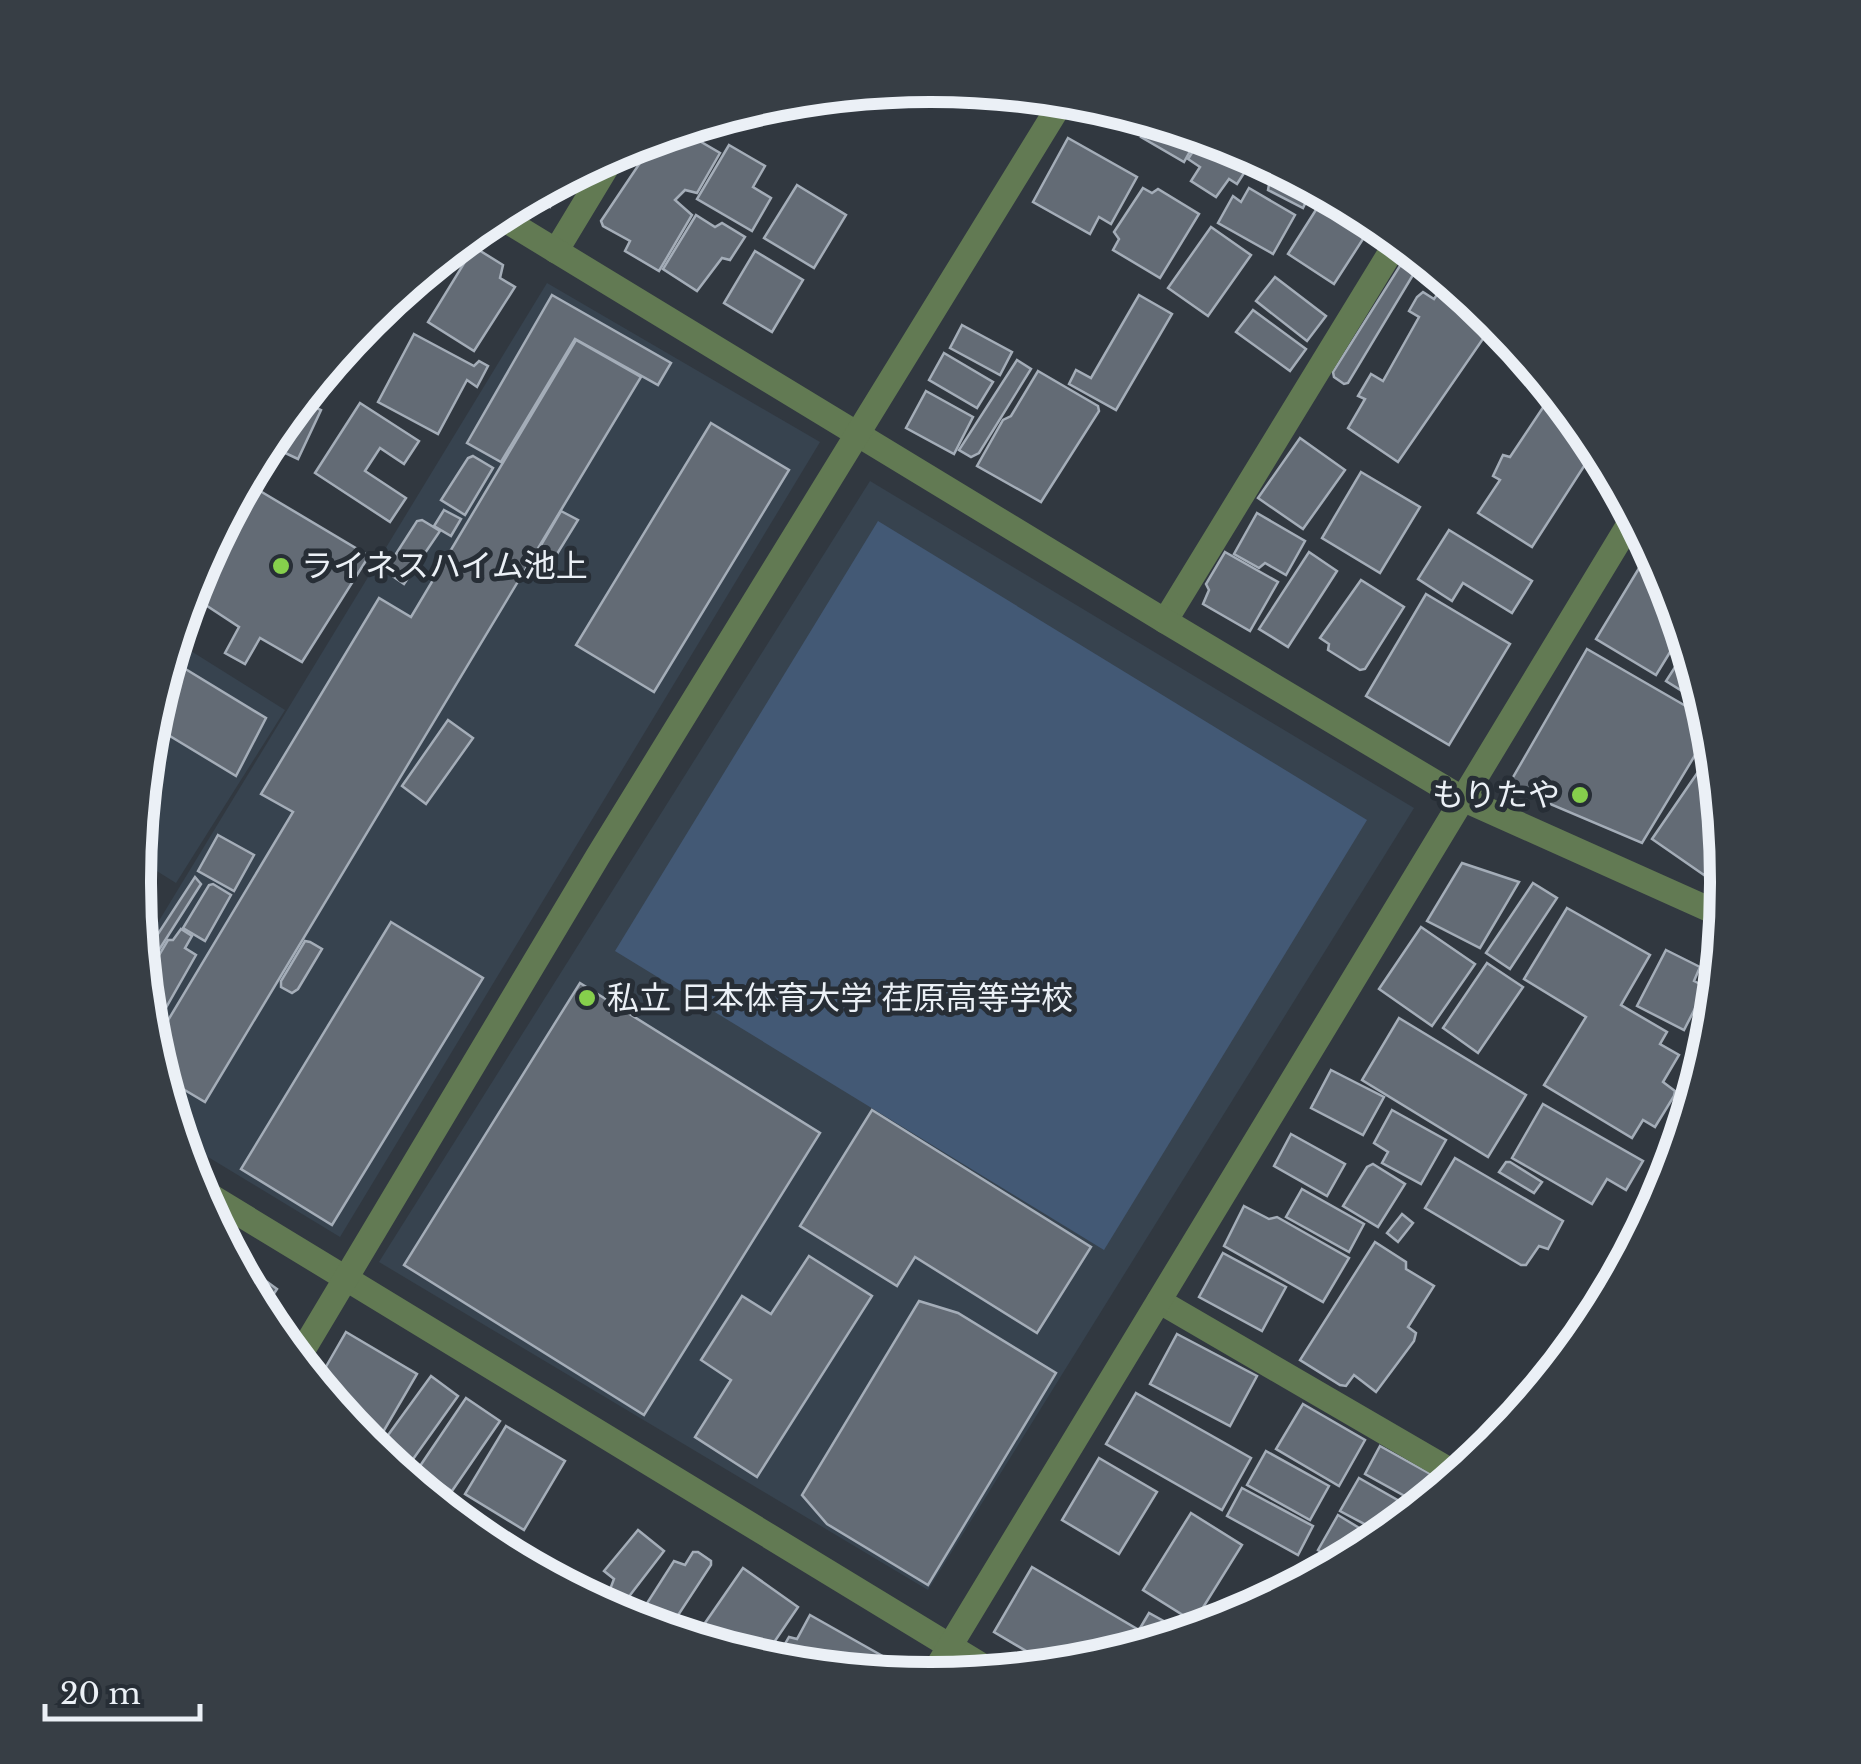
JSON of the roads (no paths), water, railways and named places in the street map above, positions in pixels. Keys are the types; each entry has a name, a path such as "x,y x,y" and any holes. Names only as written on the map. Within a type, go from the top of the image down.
{"street":[{"path":"305,1347 598,856 1055,113"},
{"path":"556,251 601,176"},
{"path":"513,224 1463,799 1709,909"},
{"path":"1165,621 1390,253"},
{"path":"941,1662 1626,529"},
{"path":"220,1202 973,1660"},
{"path":"1159,1301 1445,1467"}],"place":[{"name":"ライネスハイム池上","path":"281,566"},
{"name":"もりたや","path":"1580,795"},
{"name":"私立 日本体育大学 荏原高等学校","path":"587,998"}]}
